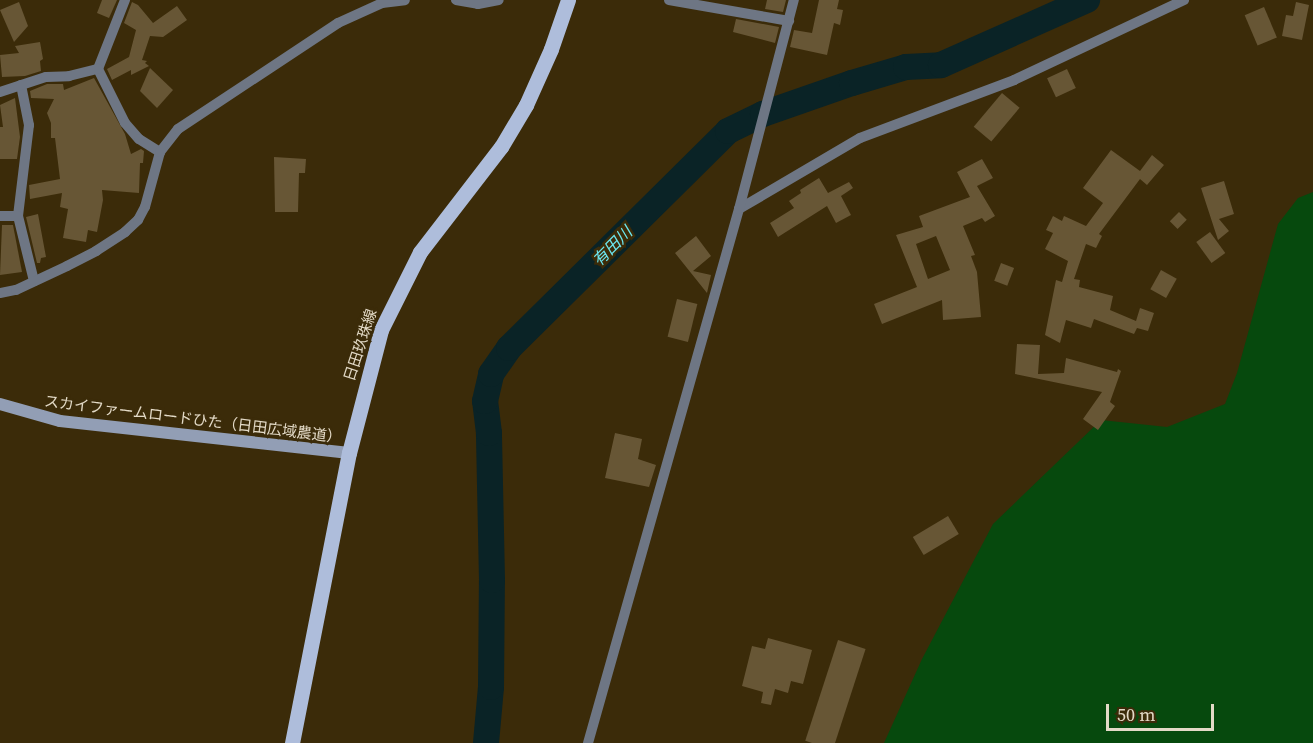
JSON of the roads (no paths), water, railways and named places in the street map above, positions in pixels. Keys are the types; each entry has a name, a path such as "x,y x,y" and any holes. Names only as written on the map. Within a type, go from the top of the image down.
{"main road":[{"name":"日田玖珠線","path":"292,743 349,453 381,330 420,252 501,147 526,105 551,49 568,0"}],"street":[{"path":"125,0 98,69 125,123 140,139 159,152"},
{"path":"0,293 16,290 96,251 125,232 138,219 150,191 159,152 178,129 338,23 382,3 405,0"},
{"path":"456,0 478,4 499,0"},
{"path":"669,0 789,21"},
{"path":"588,743 739,209 794,0"},
{"path":"739,209 860,138 1014,80 1184,0"},
{"path":"0,92 46,78 98,69"},
{"path":"21,85 29,125 18,216 34,281"},
{"path":"0,216 18,216"},
{"name":"スカイファームロードひた（日田広域農道）","path":"0,404 60,421 349,453"}],"waterway":[{"name":"有田川","path":"486,743 491,687 492,580 489,433 485,401 491,374 509,348 728,131 763,114 852,83 906,67 941,65 1087,0"}]}
